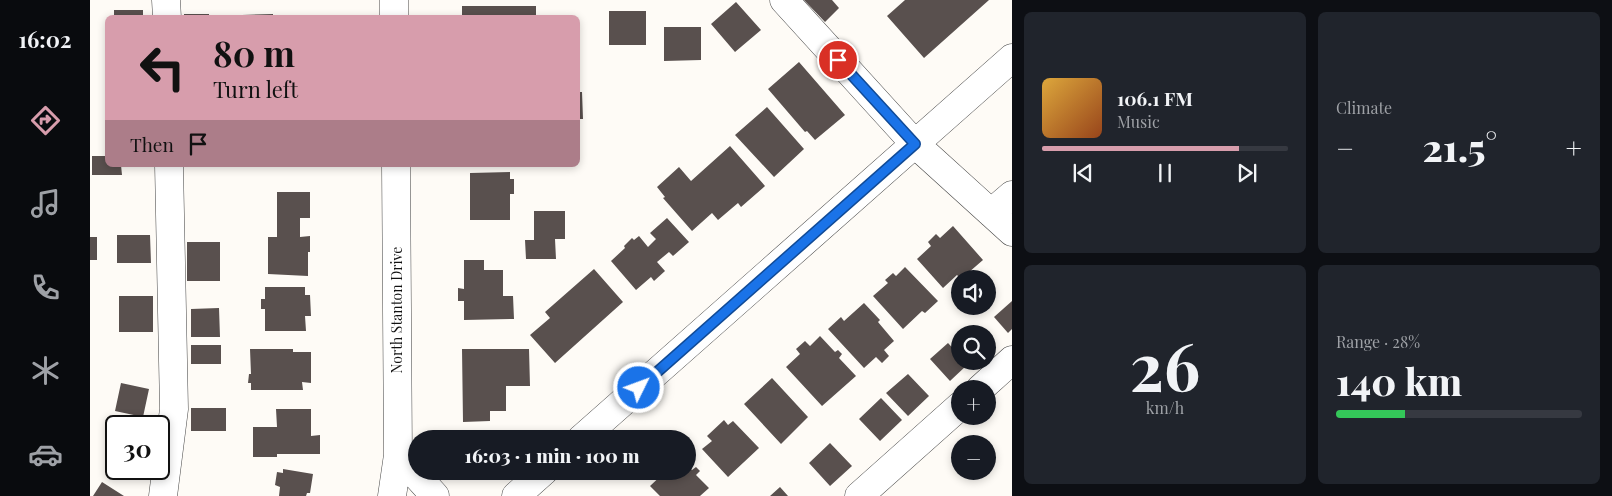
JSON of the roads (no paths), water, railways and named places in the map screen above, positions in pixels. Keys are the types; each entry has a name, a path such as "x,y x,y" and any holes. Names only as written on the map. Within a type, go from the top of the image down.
{"street":[{"path":"166,0 167,15"},
{"path":"394,0 394,15"},
{"path":"784,0 915,144 1012,232"},
{"path":"591,430 1012,58"},
{"path":"163,496 174,409 169,167"},
{"name":"North Stanton Drive","path":"392,496 398,455 396,167"},
{"path":"991,213 1012,195"},
{"path":"990,380 1012,360"},
{"path":"859,496 951,414"},
{"path":"398,455 434,496"},
{"path":"516,496 534,480"}]}
